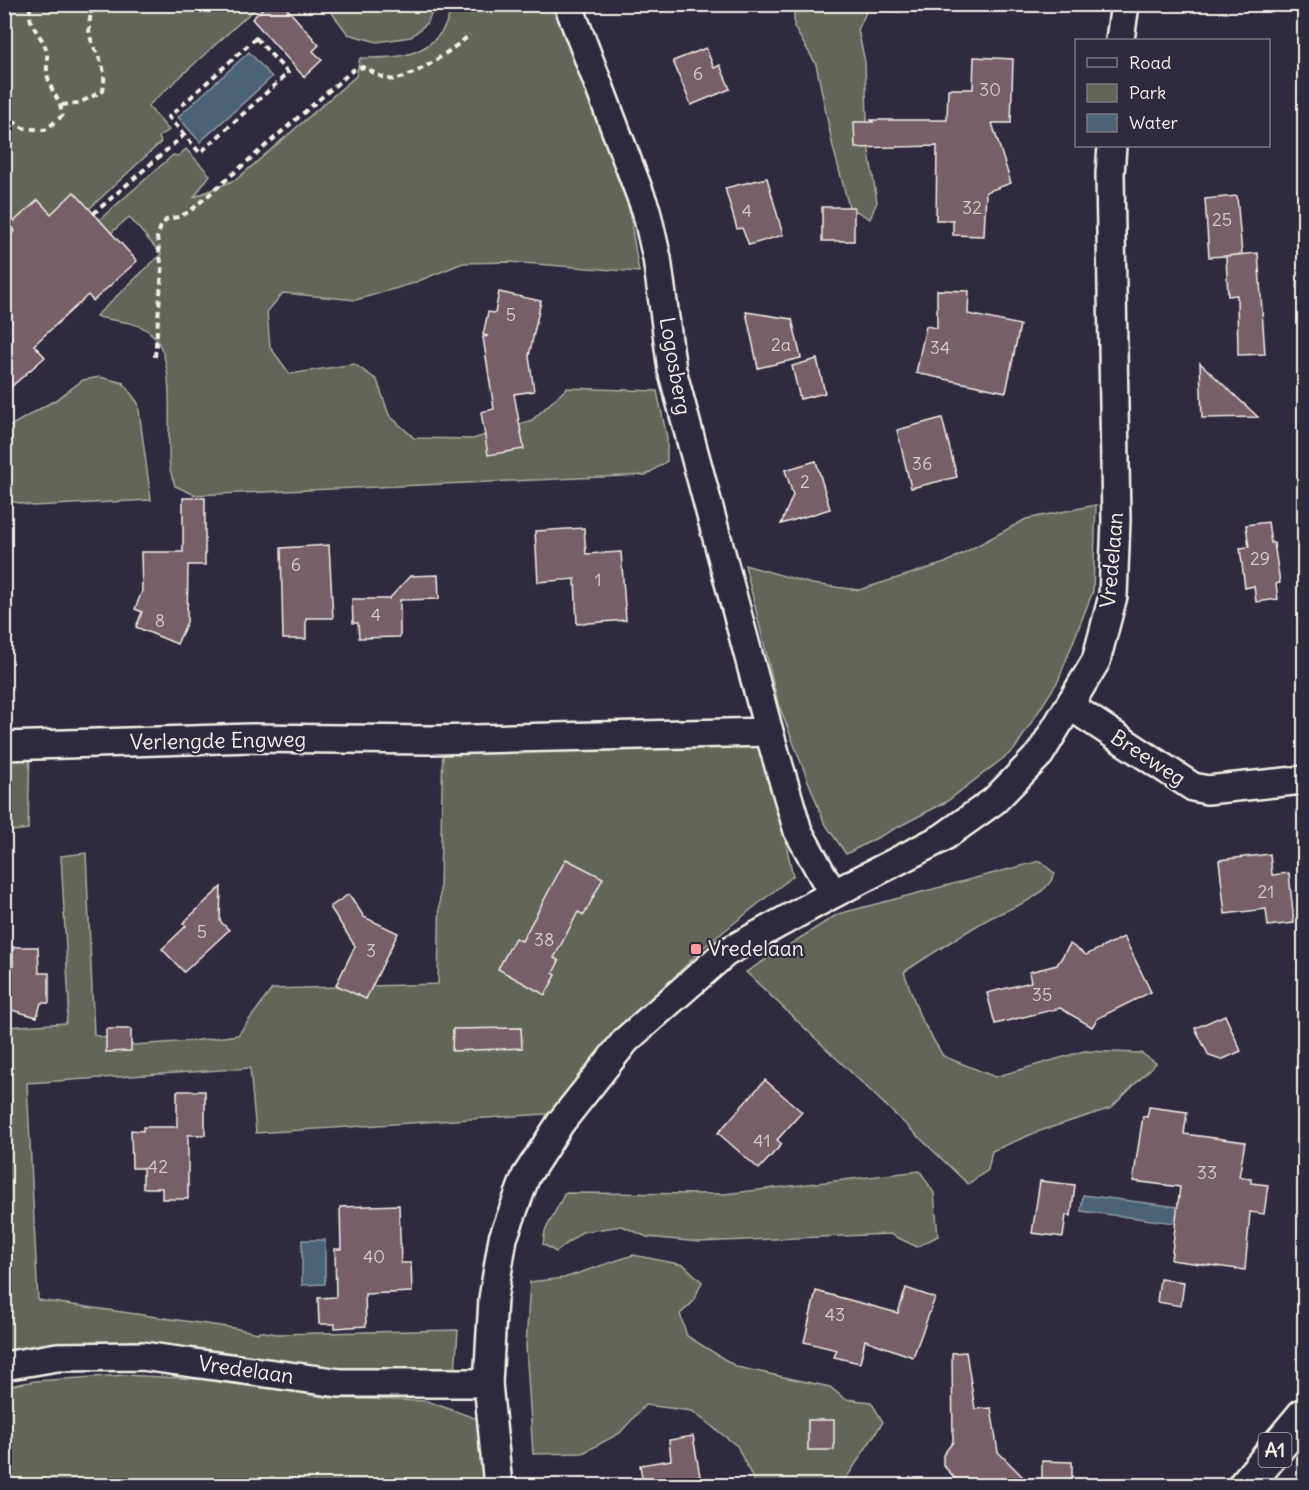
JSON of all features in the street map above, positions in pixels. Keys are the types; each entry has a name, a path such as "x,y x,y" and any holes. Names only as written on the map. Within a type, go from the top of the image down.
{"highway":[{"name":"A1","path":"1245,1485 1305,1415"}],"street":[{"name":"Logosberg","path":"568,4 646,210 657,258 672,370 769,732 798,831 833,894"},
{"path":"1120,39 1125,4"},
{"name":"Vredelaan","path":"498,1485 488,1383 493,1299 503,1238 526,1176 561,1122 626,1040 725,953 942,838 994,801 1040,754 1096,661 1113,596 1116,484 1112,147"},
{"name":"Breeweg","path":"1070,706 1192,787 1207,790 1305,780"},
{"name":"Verlengde Engweg","path":"4,746 251,738 431,740 769,732"},
{"name":"Vredelaan","path":"4,1366 57,1357 142,1356 340,1383 488,1383"}],"path":[{"path":"4,114 23,128 45,130 62,116 62,105 50,85 45,69 47,53 28,16 31,4"},
{"path":"83,4 91,12"},
{"path":"62,105 79,103 103,90 105,79 101,60 89,35 91,12 101,4"},
{"path":"155,357 162,269 157,237 161,226 167,219 189,212 352,70 363,67 388,80 397,80 422,69 451,51 470,35"},
{"path":"256,38 288,73 200,153 184,135 169,117 256,38"},
{"path":"93,214 184,135"}],"green space":[{"path":"4,5 259,5 148,106 169,130 159,137 161,142 89,209 74,193 51,214 38,200 10,225 15,231 5,241"},
{"path":"326,5 448,5 432,13 426,24 411,37 377,42 348,34"},
{"path":"453,5 563,5 622,167 639,272 509,262 463,263 411,284 356,300 283,293 267,312 270,347 290,374 354,364 377,380 389,415 414,438 473,439 532,420 567,388 657,391 667,437 667,461 646,475 195,495 175,486 169,454 168,375 158,342 142,327 96,316 161,254 129,217 111,233 99,220 173,155 178,156 186,149 210,175 194,197 237,179 356,76 360,58 394,57 425,47 442,31"},
{"path":"794,5 905,5 900,12 867,10 858,30 865,62 868,145 877,202 870,219 849,207 833,147 816,64 794,27"},
{"path":"100,377 123,383 138,403 151,500 33,506 5,500 5,429 57,399 83,380"},
{"path":"1096,505 1093,591 1058,681 1014,750 946,802 846,854 824,822 778,703 745,565 812,584 859,590 945,563 1026,519"},
{"path":"761,730 793,876 703,948 642,1010 561,1113 256,1133 250,1068 27,1083 38,1300 258,1333 259,1331 277,1334 458,1330 455,1374 5,1358 5,1027 66,1023 69,1003 61,856 86,853 94,1035 134,1045 238,1035 272,989 438,984 443,739"},
{"path":"4,750 30,750 28,829 5,832"},
{"path":"1040,861 1055,874 1042,891 1024,903 983,922 904,972 920,1017 943,1056 995,1077 1084,1051 1141,1053 1156,1063 1111,1108 1037,1132 992,1151 988,1170 968,1184 746,972 838,914"},
{"path":"920,1171 934,1193 938,1236 917,1247 890,1234 699,1242 647,1237 622,1226 582,1232 556,1252 543,1244 545,1231 565,1193 724,1194"},
{"path":"633,1255 684,1265 702,1282 693,1302 680,1314 687,1336 737,1367 830,1387 845,1399 871,1402 883,1422 845,1480 845,1485 756,1485 737,1446 692,1411 645,1405 620,1433 583,1453 533,1454 526,1346 530,1282 564,1278"},
{"path":"124,1375 216,1380 331,1398 427,1401 486,1422 493,1485 5,1485 4,1387 35,1381"}],"water":[{"path":"249,52 272,77 200,142 178,117"},
{"path":"1083,1195 1186,1208 1183,1224 1081,1211"},
{"path":"302,1240 325,1240 325,1284 302,1285"}],"building":[{"path":"267,4 283,4 319,45 313,51 322,60 304,77 252,19"},
{"path":"706,48 714,68 720,65 730,89 691,105 673,61"},
{"path":"974,57 1013,59 1011,123 992,123 1011,183 986,192 984,236 953,235 953,220 936,220 937,146 855,148 854,122 947,120 948,89 973,89"},
{"path":"767,178 783,235 749,245 742,228 737,229 725,188"},
{"path":"74,192 137,261 93,301 88,295 34,345 45,357 4,393 4,241 15,231 10,225 38,200 51,214"},
{"path":"1237,196 1242,255 1209,257 1205,199"},
{"path":"822,207 854,207 854,241 822,241"},
{"path":"1258,253 1265,354 1238,355 1237,295 1228,296 1226,256"},
{"path":"937,290 969,291 968,314 1020,325 1006,392 916,373 926,326 937,328"},
{"path":"499,292 541,301 529,356 534,391 514,394 524,449 488,455 481,412 494,409 483,337 488,336 483,335 488,312 495,313"},
{"path":"746,312 792,319 801,358 758,368"},
{"path":"817,359 825,393 800,399 792,366"},
{"path":"1200,363 1258,417 1202,418"},
{"path":"942,418 957,477 911,488 897,430"},
{"path":"816,461 830,509 781,524 793,495 785,470"},
{"path":"183,498 205,498 205,565 188,565 187,622 177,644 136,627 142,612 135,609 142,591 141,552 183,552"},
{"path":"1268,522 1271,543 1274,543 1280,583 1276,584 1278,599 1256,602 1254,586 1245,588 1240,548 1249,547 1246,525"},
{"path":"584,528 586,554 621,552 626,620 577,624 575,579 538,582 535,531"},
{"path":"329,545 333,618 306,618 306,639 283,639 281,548"},
{"path":"438,575 439,599 400,600 400,637 359,638 358,623 353,623 352,599 389,599 410,576"},
{"path":"1270,854 1272,875 1289,873 1294,923 1268,926 1266,909 1225,914 1219,860"},
{"path":"566,859 603,878 584,915 578,912 554,958 559,961 553,973 556,975 545,995 498,969 515,938 522,941"},
{"path":"221,887 220,921 229,930 184,972 162,949 186,926 183,923"},
{"path":"349,894 364,917 398,933 366,999 336,985 355,946 330,907"},
{"path":"1124,937 1151,992 1098,1018 1092,1027 1060,1008 995,1024 987,993 1031,982 1029,972 1057,965 1070,944 1086,955"},
{"path":"13,947 38,947 39,973 49,973 49,1003 41,1003 37,1017 4,1008 4,972 13,972"},
{"path":"1225,1015 1241,1051 1221,1060 1209,1056 1195,1028"},
{"path":"521,1028 522,1048 452,1051 453,1029"},
{"path":"106,1029 131,1029 131,1051 106,1052"},
{"path":"765,1080 802,1112 777,1140 782,1144 759,1169 718,1133"},
{"path":"177,1091 205,1091 205,1135 188,1135 188,1199 162,1199 162,1188 143,1188 143,1168 132,1168 131,1130 143,1131 143,1127 177,1127"},
{"path":"1149,1107 1187,1112 1184,1134 1245,1142 1239,1177 1251,1179 1251,1183 1268,1185 1264,1214 1250,1212 1245,1270 1171,1260 1180,1187 1133,1181 1143,1116 1147,1117"},
{"path":"1040,1181 1075,1185 1071,1216 1066,1215 1063,1237 1032,1233"},
{"path":"399,1205 401,1263 411,1263 412,1292 365,1294 366,1326 335,1328 335,1324 319,1324 318,1298 336,1297 335,1249 341,1249 340,1207"},
{"path":"1160,1279 1184,1282 1181,1306 1157,1302"},
{"path":"906,1288 935,1298 913,1357 865,1340 860,1363 834,1357 837,1350 804,1342 816,1291 898,1313"},
{"path":"966,1352 975,1409 991,1408 998,1452 1031,1485 961,1485 943,1465 943,1455 953,1442 952,1353"},
{"path":"808,1420 834,1420 834,1450 808,1450"},
{"path":"693,1436 700,1476 680,1479 681,1485 643,1485 640,1465 671,1460 669,1440"},
{"path":"1042,1461 1072,1462 1072,1485 1042,1485"}],"place":[{"name":"Vredelaan","path":"696,949"}]}
